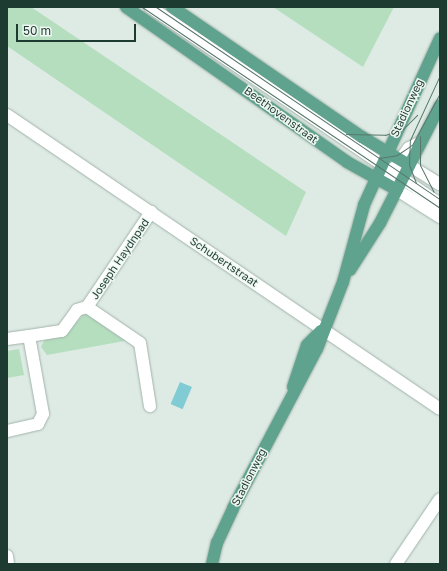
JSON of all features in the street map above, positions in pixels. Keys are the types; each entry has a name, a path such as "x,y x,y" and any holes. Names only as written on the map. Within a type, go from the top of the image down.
{"main road":[{"name":"Beethovenstraat","path":"126,7 376,179 397,190"},
{"path":"172,7 387,152 405,162"},
{"name":"Stadionweg","path":"343,282 364,205 440,38"},
{"name":"Stadionweg","path":"212,564 226,522 292,392 307,345 323,329 343,282 397,190 402,179 405,162 421,142 440,105"}],"street":[{"name":"Beethovenstraat","path":"150,7 440,204"},
{"name":"Schubertstraat","path":"7,114 440,409"},
{"path":"405,162 440,184"},
{"name":"Stadionweg","path":"392,172 405,162"},
{"path":"376,179 392,172 397,190"},
{"name":"Beethovenstraat","path":"397,190 440,217"},
{"name":"Joseph Haydnpad","path":"7,339 62,331 77,310 87,307 152,212"},
{"path":"87,307 140,343 150,406"},
{"path":"7,431 38,424 43,414 29,336"},
{"path":"396,564 440,499"},
{"path":"7,556 8,564"}],"green space":[{"path":"7,7 31,7 306,192 286,236 7,46"},
{"path":"273,7 394,7 363,67"},
{"path":"90,313 130,340 47,355 41,347 45,339 65,334 83,315"},
{"path":"19,349 24,375 7,378 7,351"}],"water":[{"path":"180,382 192,387 183,409 171,404"}],"tram line":[{"path":"142,7 440,208"},
{"path":"156,7 440,199"},
{"path":"416,183 409,165 410,140 440,75"},
{"path":"379,158 397,155 412,145 440,93"},
{"path":"346,134 385,135 403,129 417,115"},
{"path":"420,136 420,165 434,192"}]}
